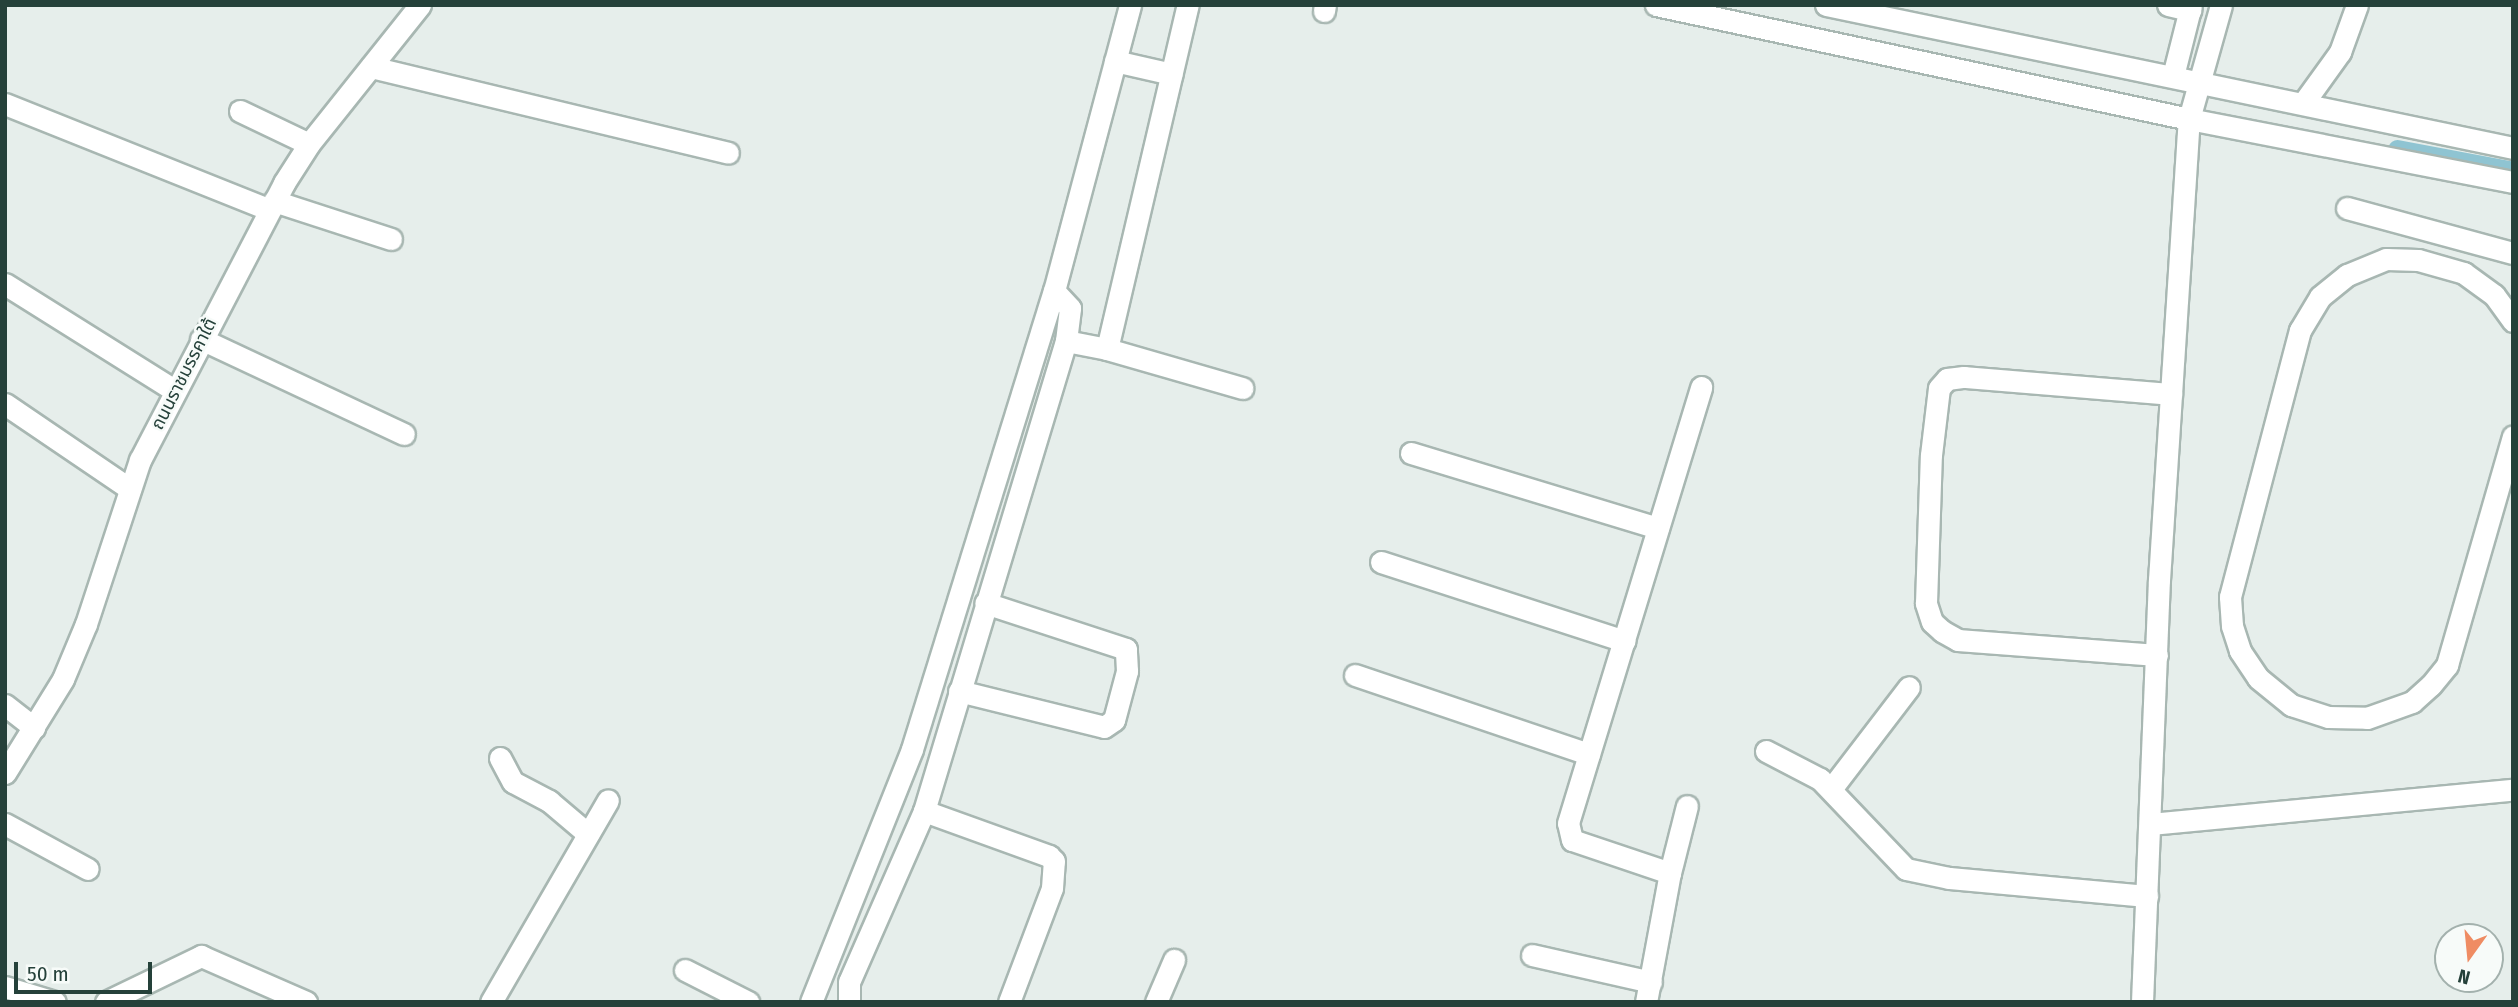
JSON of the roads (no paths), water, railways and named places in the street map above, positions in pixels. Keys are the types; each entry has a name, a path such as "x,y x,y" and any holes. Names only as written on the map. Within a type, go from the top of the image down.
{"street":[{"name":"ถนนราชมรรคาใต้","path":"5,773 63,679 86,624 130,489 174,390 272,206 309,144 420,5"},
{"path":"811,1002 912,749 1054,291 1130,5"},
{"path":"1107,349 1188,5"},
{"path":"1656,5 2193,102 2513,182"},
{"path":"1826,5 2173,76 2193,102"},
{"path":"2168,5 2190,8 2173,76"},
{"path":"2141,1002 2171,394 2193,102 2221,5"},
{"path":"2304,102 2340,52 2357,5"},
{"path":"1115,61 1172,74"},
{"path":"371,66 727,153"},
{"path":"2193,102 2304,102 2513,148"},
{"path":"5,104 272,206 391,239"},
{"path":"240,111 309,144"},
{"path":"2347,208 2513,253"},
{"path":"2513,321 2494,295 2464,273 2418,260 2386,259 2347,275 2320,298 2300,330 2230,597 2232,626 2240,651 2258,678 2291,705 2328,717 2367,718 2412,702 2431,685 2447,665 2513,436"},
{"path":"5,284 174,390"},
{"path":"849,1002 849,982 924,811 1066,341 1070,308 1054,291"},
{"path":"201,339 404,435"},
{"path":"1066,341 1107,349 1242,388"},
{"path":"2157,655 1958,640 1942,631 1932,622 1926,603 1931,455 1939,388 1947,380 1964,377 2171,394"},
{"path":"1670,873 1572,840 1568,823 1701,387"},
{"path":"5,404 130,489"},
{"path":"1411,453 1658,528"},
{"path":"1381,562 1624,641"},
{"path":"959,691 1104,727 1114,720 1127,671 1126,649 985,603"},
{"path":"1355,675 1589,754"},
{"path":"1831,789 1909,687"},
{"path":"5,705 34,728"},
{"path":"1766,751 1831,789 1906,869 1949,878 2147,896"},
{"path":"500,758 513,782 548,802 588,834"},
{"path":"2150,824 2513,790"},
{"path":"491,1002 608,800"},
{"path":"1532,955 1649,992 1670,873 1687,806"},
{"path":"924,811 1049,856 1054,862 1052,888 1009,1002"},
{"path":"5,824 88,869"},
{"path":"107,1002 201,956 301,1000"},
{"path":"1156,1002 1174,960"},
{"path":"685,970 748,1002"},
{"path":"5,987 55,1002"}],"waterway":[{"path":"2397,149 2513,171"}]}
